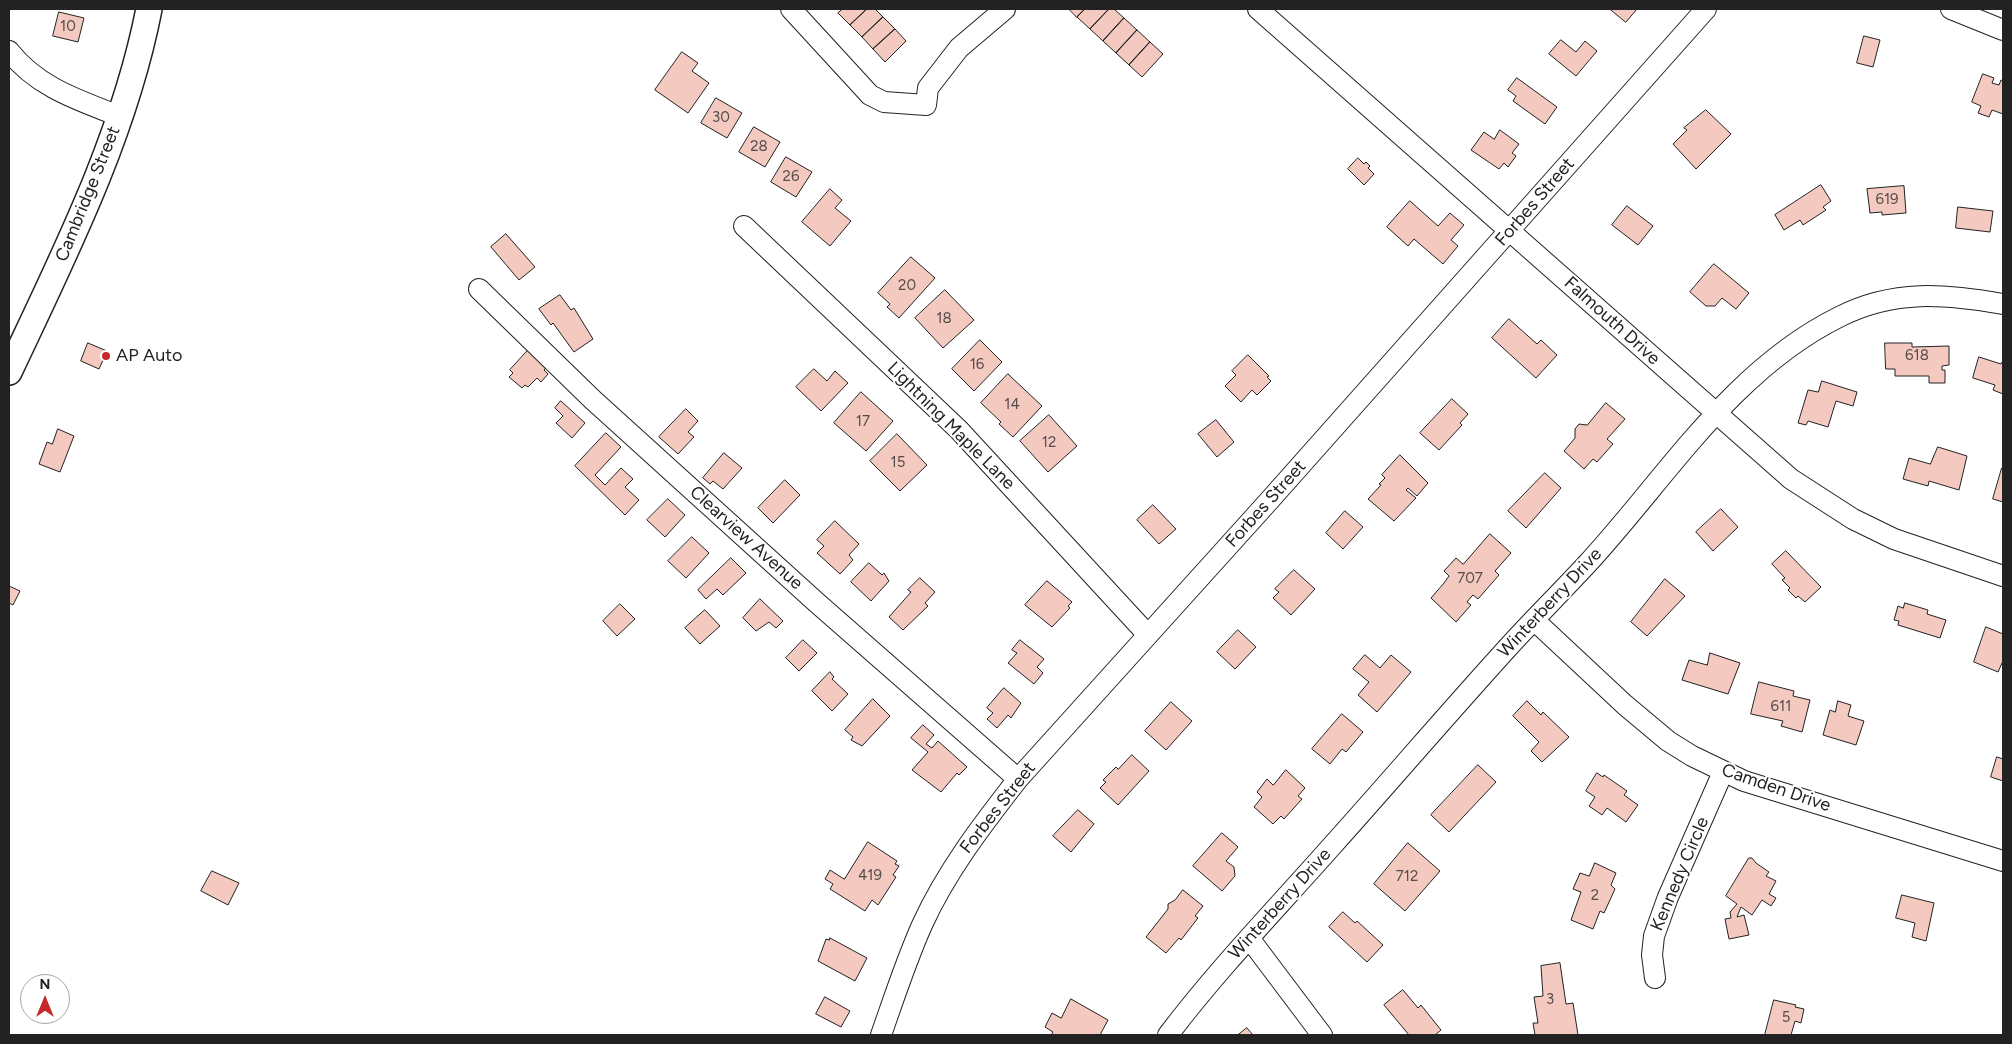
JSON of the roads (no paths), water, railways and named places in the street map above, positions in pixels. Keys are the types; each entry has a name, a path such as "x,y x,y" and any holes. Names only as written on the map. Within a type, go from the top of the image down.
{"main road":[{"name":"Cambridge Street","path":"9,372 81,219 134,72 148,9"}],"street":[{"path":"791,9 870,95 884,102 926,106 928,88 959,48 1005,9"},
{"name":"Falmouth Drive","path":"1258,9 1511,230 1791,479 1853,519 1894,539 2003,576"},
{"name":"Forbes Street","path":"881,1035 923,924 944,884 986,820 1018,780 1511,230 1706,9"},
{"path":"1951,9 2003,30"},
{"path":"9,51 34,77 58,92 119,116"},
{"name":"Lightning Maple Lane","path":"744,226 959,430 1148,635"},
{"name":"Clearview Avenue","path":"479,289 599,405 816,602 1018,780"},
{"name":"Winterberry Drive","path":"1168,1035 1249,938 1534,620 1611,537 1716,414 1745,383 1775,357 1802,338 1840,316 1868,305 1897,298 1927,295 1957,296 2003,304"},
{"name":"Camden Drive","path":"1534,620 1624,705 1668,741 1724,772 1744,781 2003,861"},
{"name":"Kennedy Circle","path":"1655,978 1652,955 1654,936 1668,897 1724,772"},
{"path":"1249,938 1322,1035"}],"place":[{"name":"AP Auto","path":"106,356"}]}
